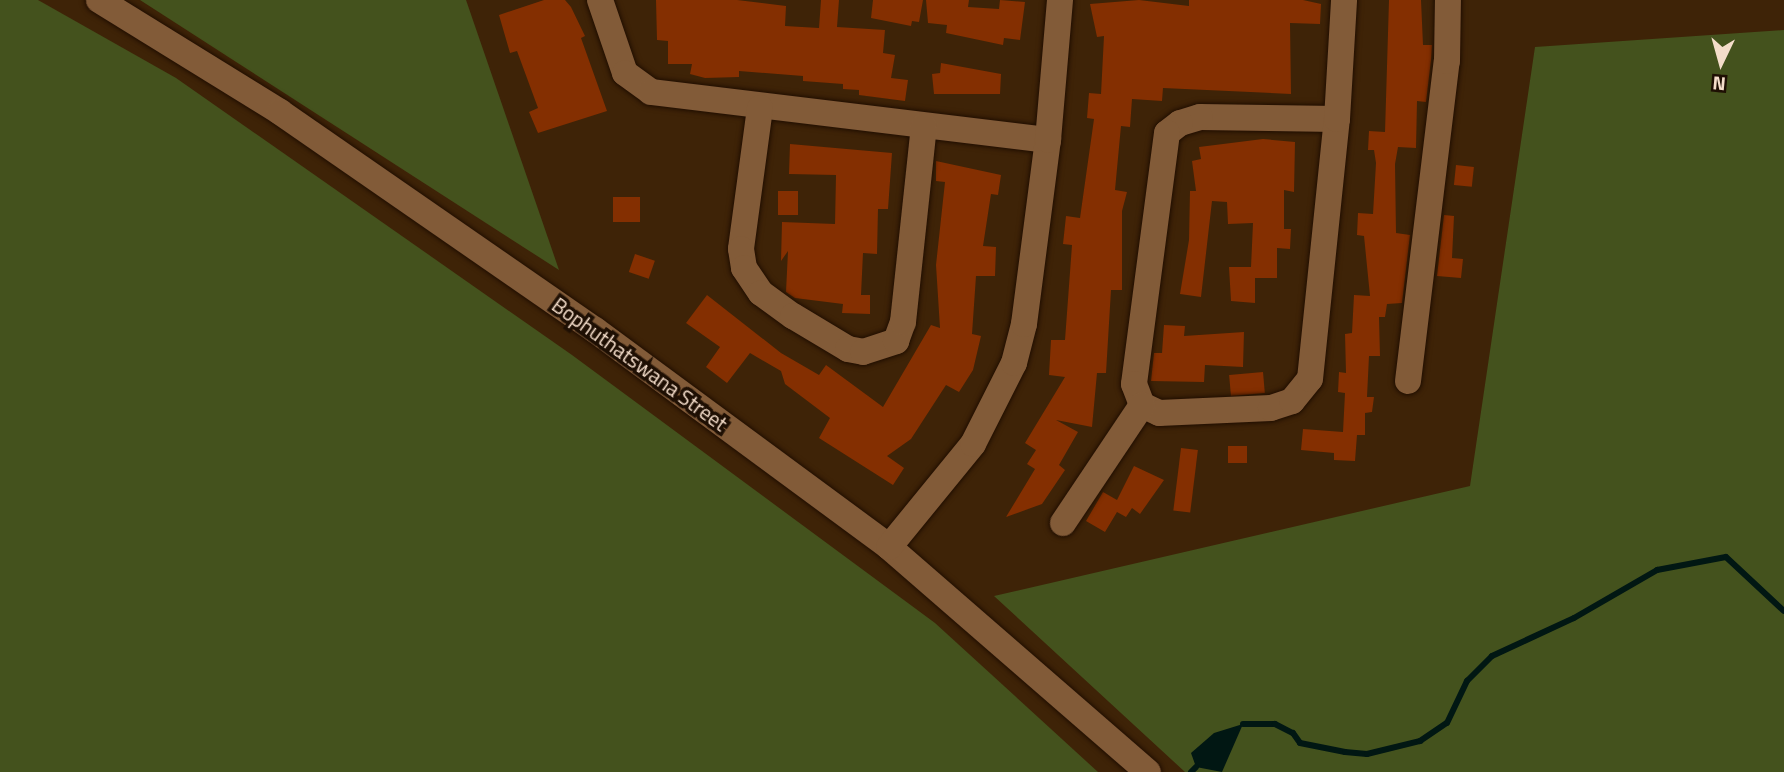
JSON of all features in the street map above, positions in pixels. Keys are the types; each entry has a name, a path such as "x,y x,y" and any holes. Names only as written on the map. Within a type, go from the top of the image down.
{"street":[{"name":"Bophuthatswana Street","path":"99,0 370,173 595,330 889,547 1148,772"},
{"path":"600,0 625,73 635,85 665,95 1048,140"},
{"path":"889,547 973,444 1014,363 1024,324 1048,140 1060,0"},
{"path":"1337,119 1200,117 1180,123 1167,133 1134,384 1142,405 1159,413 1271,408 1292,401 1306,387 1337,119 1344,0"},
{"path":"1408,381 1447,61 1448,0"},
{"path":"760,108 741,249 744,268 761,293 793,316 848,349 863,352 896,341 904,322 924,126"},
{"path":"1063,523 1142,405"}],"green space":[{"path":"0,0 38,0 176,78 572,355 935,623 1098,772 0,772"},
{"path":"140,0 466,0 559,270"},
{"path":"1784,30 1784,772 1185,772 994,596 1470,486 1535,47"}],"water":[{"path":"1243,724 1222,772 1196,767 1191,753 1214,733"}],"building":[{"path":"544,0 565,0 571,7 585,36 581,38 607,111 538,133 529,112 538,108 517,51 510,53 499,15"},
{"path":"656,0 737,0 786,6 785,26 819,28 821,0 839,0 837,27 885,30 883,53 895,55 891,78 908,80 905,101 859,95 859,90 843,89 843,84 803,81 803,76 739,71 739,77 705,78 690,74 692,64 668,64 668,41 657,40"},
{"path":"873,0 923,0 919,22 912,21 911,26 871,18"},
{"path":"926,0 969,0 968,7 999,9 1000,0 1025,2 1020,40 1004,38 1003,45 946,33 947,25 928,23"},
{"path":"1139,0 1189,6 1189,0 1303,0 1321,4 1320,24 1290,23 1291,94 1163,88 1162,101 1132,99 1130,127 1121,126 1115,190 1127,192 1122,211 1122,290 1111,290 1106,373 1097,373 1092,427 1056,420 1078,432 1059,465 1065,470 1042,504 1006,517 1035,469 1027,464 1036,450 1025,443 1065,377 1049,375 1051,340 1065,340 1072,245 1063,244 1066,216 1080,218 1094,119 1087,118 1089,93 1101,94 1104,36 1097,37 1090,4"},
{"path":"1389,0 1421,0 1423,45 1432,45 1426,102 1417,101 1416,148 1398,147 1395,164 1396,233 1410,235 1402,303 1387,304 1385,317 1379,317 1380,356 1369,356 1367,397 1374,397 1372,412 1365,413 1365,435 1357,435 1355,461 1334,460 1334,453 1301,450 1303,429 1343,432 1345,393 1338,392 1339,372 1346,373 1345,334 1352,333 1354,295 1370,296 1364,236 1357,235 1358,213 1373,214 1376,163 1374,150 1368,150 1369,131 1385,132"},
{"path":"941,63 1001,74 1000,94 934,94 932,74 940,73"},
{"path":"1263,139 1295,142 1294,192 1284,190 1284,229 1291,229 1290,249 1277,248 1277,278 1255,278 1255,303 1231,301 1229,267 1251,267 1253,223 1228,224 1227,202 1212,201 1201,297 1180,294 1189,240 1190,191 1196,191 1192,161 1201,159 1199,147"},
{"path":"790,144 892,153 888,209 878,209 877,254 863,253 861,295 870,295 870,314 842,313 843,304 795,298 786,292 788,251 781,261 782,222 835,224 836,175 789,174"},
{"path":"936,161 1001,175 998,195 991,194 983,246 996,247 995,276 976,276 972,334 981,336 973,370 959,392 946,385 911,439 887,456 904,468 893,485 819,438 830,418 785,384 781,371 750,353 727,383 706,367 720,347 686,323 707,295 781,353 819,375 826,365 883,407 931,325 940,328 936,265 945,182 936,181"},
{"path":"1456,165 1474,167 1472,187 1454,185"},
{"path":"778,191 798,191 798,215 778,215"},
{"path":"613,197 640,197 640,222 613,222"},
{"path":"1444,215 1454,216 1452,258 1463,259 1461,278 1437,276"},
{"path":"635,254 655,261 649,279 629,272"},
{"path":"1164,325 1185,326 1184,336 1244,332 1243,367 1205,365 1204,382 1151,381 1154,353 1162,353"},
{"path":"1263,372 1265,393 1231,396 1229,375"},
{"path":"1228,446 1247,446 1247,463 1228,463"},
{"path":"1181,448 1198,450 1190,513 1173,511"},
{"path":"1134,466 1164,480 1140,514 1132,508 1126,517 1117,512 1105,532 1086,521 1103,492 1117,500"}],"waterway":[{"path":"1243,724 1275,724 1293,733 1300,743 1345,752 1367,754 1420,741 1447,723 1467,681 1492,656 1574,618 1657,570 1726,557 1784,611"},
{"path":"1191,772 1196,767"}]}
